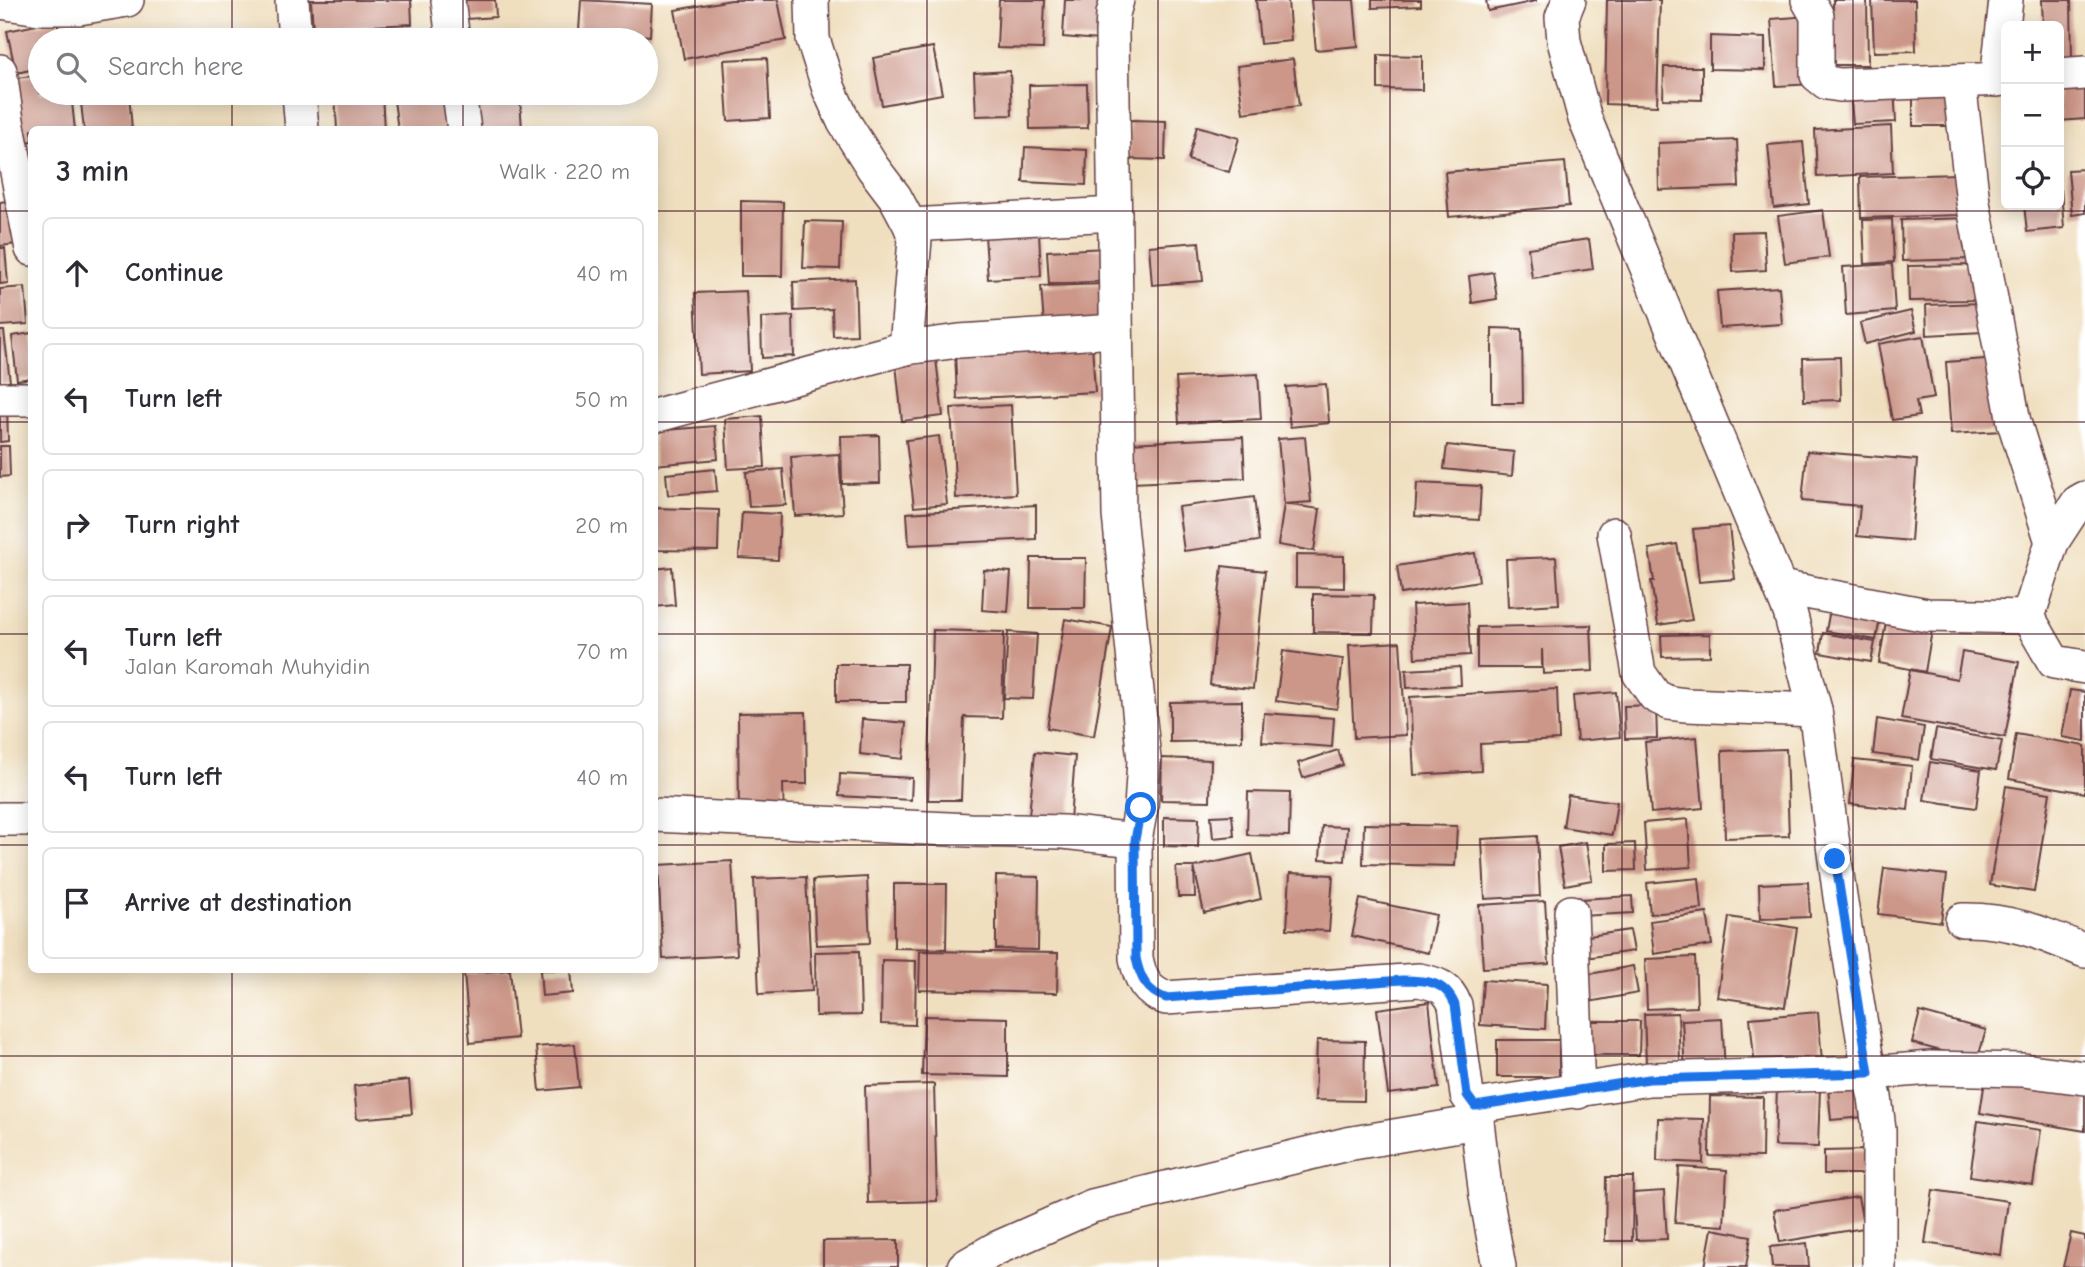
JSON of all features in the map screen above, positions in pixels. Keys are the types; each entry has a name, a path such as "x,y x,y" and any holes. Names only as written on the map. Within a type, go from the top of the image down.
{"street":[{"path":"0,2 39,8 79,8 127,0"},
{"path":"292,0 294,28"},
{"path":"448,0 452,28"},
{"path":"812,0 813,39 829,89 844,122 895,197 915,239 906,348"},
{"path":"1117,0 1112,33 1119,515 1144,760 1141,808 1135,840 1136,958 1139,972 1153,994 1166,998 1402,980 1419,980 1443,986 1455,1005 1467,1095 1476,1114 1486,1196 1499,1267"},
{"path":"1569,0 1562,17 1564,41 1585,119 1790,612 1815,709 1840,898 1879,1129 1879,1267"},
{"path":"1808,0 1816,16 1817,75 1827,83 1840,85 2001,80"},
{"path":"2005,21 2006,0"},
{"path":"0,71 28,229"},
{"path":"2064,74 2085,72"},
{"path":"1959,82 1973,202 2014,422 2052,542"},
{"path":"300,105 302,126"},
{"path":"461,105 463,126"},
{"path":"910,225 1115,214"},
{"path":"658,415 906,348 959,341 1116,331"},
{"path":"0,398 28,399"},
{"path":"2085,498 2078,502 2052,542 2028,617 2054,662 2085,667"},
{"path":"1614,534 1639,673 1656,695 1669,703 1686,705 1815,709"},
{"path":"1780,587 1927,615 2028,617"},
{"path":"658,815 1063,832 1135,840"},
{"path":"0,818 28,819"},
{"path":"1571,912 1578,1092"},
{"path":"1962,920 2016,924 2085,951"},
{"path":"964,1267 995,1249 1092,1206 1476,1114 1649,1079 1869,1073 1931,1068 2023,1070 2085,1078"}],"building":[{"path":"311,0 411,0 412,24 313,28"},
{"path":"464,0 495,0 496,17 466,19"},
{"path":"581,0 652,4 650,28 579,28"},
{"path":"731,0 778,0 786,40 684,59 675,10"},
{"path":"999,0 1045,0 1043,49 997,48"},
{"path":"1065,0 1102,0 1099,40 1063,37"},
{"path":"1256,0 1288,0 1291,41 1260,44"},
{"path":"1311,0 1354,0 1358,46 1316,50"},
{"path":"1372,0 1421,0 1421,6 1372,8"},
{"path":"1486,0 1536,0 1536,1 1488,11"},
{"path":"1607,0 1660,0 1657,106 1605,104"},
{"path":"1833,0 1867,0 1868,65 1834,65"},
{"path":"1872,0 1915,0 1916,51 1874,52"},
{"path":"2042,0 2071,0 2072,63 2064,63 2064,21 2043,21"},
{"path":"1810,16 1815,84 1776,86 1771,19"},
{"path":"57,21 58,28 28,28 28,70 16,73 7,31"},
{"path":"1710,36 1765,38 1765,70 1710,69"},
{"path":"933,47 942,94 882,105 873,58"},
{"path":"1378,55 1422,56 1422,90 1378,89"},
{"path":"767,58 770,118 728,121 724,60"},
{"path":"1293,59 1299,106 1243,113 1237,66"},
{"path":"1664,67 1702,67 1702,100 1663,99"},
{"path":"1010,71 1012,115 976,116 974,73"},
{"path":"28,76 28,105 72,105 75,126 28,126 28,141 23,142 16,78"},
{"path":"2085,82 2085,119 2064,121 2064,84"},
{"path":"1087,84 1088,128 1030,129 1029,85"},
{"path":"1894,86 1896,122 1853,124 1850,89"},
{"path":"1913,89 1954,89 1953,126 1913,126"},
{"path":"81,105 130,105 132,126 84,126"},
{"path":"336,105 383,105 384,126 337,126"},
{"path":"395,105 453,105 456,126 397,126"},
{"path":"477,105 520,105 522,126 479,126"},
{"path":"1130,120 1166,121 1165,160 1129,159"},
{"path":"1197,126 1239,138 1229,172 1188,160"},
{"path":"1891,126 1893,173 1817,177 1815,130"},
{"path":"1737,140 1739,187 1659,190 1658,143"},
{"path":"1803,142 1809,204 1774,208 1768,145"},
{"path":"1025,147 1087,150 1086,185 1023,182"},
{"path":"1565,162 1569,206 1449,217 1445,172"},
{"path":"2085,169 2085,213 2072,215 2068,170"},
{"path":"1957,174 1958,215 1861,218 1860,177"},
{"path":"13,200 17,244 0,246 0,202"},
{"path":"741,201 783,202 782,276 741,276"},
{"path":"1823,210 1829,257 1785,263 1778,216"},
{"path":"2025,210 2063,210 2064,228 2027,232"},
{"path":"1970,218 1971,259 1902,261 1901,220"},
{"path":"1892,219 1894,262 1865,264 1863,220"},
{"path":"805,221 842,222 840,269 803,268"},
{"path":"1764,231 1766,270 1733,272 1732,232"},
{"path":"1039,232 1041,276 988,279 985,235"},
{"path":"1589,239 1593,269 1532,278 1528,248"},
{"path":"1199,242 1203,281 1152,285 1149,246"},
{"path":"0,248 5,248 8,283 0,284"},
{"path":"1107,248 1109,281 1049,284 1047,251"},
{"path":"1892,264 1895,311 1846,315 1843,267"},
{"path":"1975,265 1975,300 1909,301 1908,266"},
{"path":"1493,272 1497,299 1472,303 1469,276"},
{"path":"855,279 857,335 833,336 832,309 794,311 793,282"},
{"path":"1105,284 1107,322 1044,325 1041,286"},
{"path":"25,287 28,324 0,326 0,289"},
{"path":"1779,287 1782,324 1720,328 1717,291"},
{"path":"746,291 750,371 699,374 695,293"},
{"path":"1981,303 1983,332 1927,335 1926,305"},
{"path":"1911,311 1916,331 1865,344 1860,323"},
{"path":"793,316 794,356 762,358 761,318"},
{"path":"1492,328 1522,329 1523,403 1492,403"},
{"path":"0,331 4,331 10,382 0,384"},
{"path":"28,334 28,379 17,380 12,336"},
{"path":"1923,336 1934,398 1916,401 1919,416 1892,420 1878,344"},
{"path":"1092,344 1095,392 957,399 955,350"},
{"path":"1840,357 1841,400 1804,401 1803,358"},
{"path":"1998,358 2002,431 1951,434 1946,362"},
{"path":"936,359 943,416 902,421 896,364"},
{"path":"1258,374 1261,419 1179,423 1176,378"},
{"path":"1326,384 1329,423 1290,427 1286,387"},
{"path":"0,405 7,405 8,441 0,442"},
{"path":"1011,405 1016,494 956,498 951,408"},
{"path":"762,416 765,467 728,469 725,419"},
{"path":"715,426 718,459 658,465 658,431"},
{"path":"879,435 880,483 842,484 841,436"},
{"path":"939,436 947,504 914,507 906,440"},
{"path":"1243,437 1245,478 1132,483 1130,443"},
{"path":"1305,437 1311,502 1284,504 1278,439"},
{"path":"1447,445 1514,452 1512,476 1444,469"},
{"path":"0,446 9,446 10,476 0,477"},
{"path":"1807,451 1917,460 1911,541 1857,536 1860,506 1802,501"},
{"path":"839,454 843,513 795,516 791,457"},
{"path":"715,469 717,491 668,495 666,474"},
{"path":"783,469 786,505 749,507 746,472"},
{"path":"1417,483 1481,486 1479,520 1415,516"},
{"path":"1254,497 1259,541 1184,551 1178,507"},
{"path":"1284,504 1320,509 1314,551 1278,545"},
{"path":"1036,505 1036,539 909,545 907,513"},
{"path":"658,508 719,510 718,551 658,550"},
{"path":"742,512 780,514 778,560 739,558"},
{"path":"1729,526 1735,579 1699,582 1693,529"},
{"path":"1677,544 1692,620 1658,625 1649,549"},
{"path":"1475,553 1479,581 1401,594 1397,566"},
{"path":"1296,555 1344,556 1344,588 1296,587"},
{"path":"1556,557 1559,604 1508,607 1506,559"},
{"path":"1031,558 1086,558 1085,608 1030,608"},
{"path":"1222,566 1265,571 1253,689 1210,685"},
{"path":"672,567 675,605 658,607 658,569"},
{"path":"984,570 1011,572 1008,612 982,610"},
{"path":"1313,594 1374,595 1373,633 1313,632"},
{"path":"1467,602 1470,655 1415,658 1412,605"},
{"path":"1831,604 1881,613 1876,640 1826,631"},
{"path":"1065,619 1112,627 1094,736 1047,728"},
{"path":"1886,622 1932,630 1925,672 1879,663"},
{"path":"1591,625 1593,671 1543,674 1542,649 1542,668 1477,668 1477,627"},
{"path":"933,630 1004,632 1002,718 964,717 961,800 928,800"},
{"path":"1008,632 1037,634 1033,699 1004,698"},
{"path":"1823,633 1875,642 1871,662 1820,653"},
{"path":"1710,634 1710,656 1662,657 1661,635"},
{"path":"1400,642 1406,735 1354,738 1349,645"},
{"path":"1283,651 1343,659 1337,709 1276,701"},
{"path":"1962,652 2019,662 2005,737 1901,719 1910,670 1957,679"},
{"path":"836,664 906,664 906,702 836,702"},
{"path":"1460,667 1461,685 1407,688 1406,670"},
{"path":"1557,689 1559,740 1480,744 1481,771 1414,775 1410,697"},
{"path":"2070,690 2085,692 2085,741 2062,737"},
{"path":"1616,692 1620,737 1577,741 1573,696"},
{"path":"1242,701 1242,741 1170,742 1170,702"},
{"path":"1656,705 1657,738 1625,739 1624,706"},
{"path":"806,712 807,784 783,784 784,818 739,818 738,713"},
{"path":"1264,713 1334,718 1332,747 1262,742"},
{"path":"862,719 906,723 903,759 860,754"},
{"path":"1877,719 1924,727 1919,760 1873,754"},
{"path":"1936,729 2002,741 1996,770 1931,759"},
{"path":"2016,734 2085,746 2085,793 2009,779"},
{"path":"1697,737 1703,808 1651,813 1645,742"},
{"path":"1786,749 1789,836 1725,838 1722,751"},
{"path":"1338,750 1343,765 1303,778 1298,763"},
{"path":"1035,752 1075,756 1070,820 1029,816"},
{"path":"1162,758 1211,760 1210,801 1161,800"},
{"path":"1854,760 1912,766 1908,810 1850,804"},
{"path":"1930,762 1981,770 1976,808 1924,800"},
{"path":"840,774 912,778 911,800 839,796"},
{"path":"2006,786 2050,793 2034,892 1990,885"},
{"path":"1248,792 1290,793 1289,836 1247,835"},
{"path":"1568,795 1617,802 1612,835 1563,827"},
{"path":"1232,815 1234,836 1213,838 1211,816"},
{"path":"1164,817 1199,818 1198,847 1164,846"},
{"path":"1688,819 1691,867 1647,870 1644,823"},
{"path":"1364,824 1457,826 1455,866 1363,864"},
{"path":"1322,826 1347,827 1345,861 1320,859"},
{"path":"1537,836 1540,896 1485,899 1482,839"},
{"path":"1586,842 1592,880 1565,885 1558,847"},
{"path":"1635,843 1636,870 1606,871 1606,844"},
{"path":"1252,854 1261,899 1204,913 1194,867"},
{"path":"732,861 737,955 663,959 658,865"},
{"path":"1176,867 1194,867 1195,897 1178,897"},
{"path":"1884,868 1947,875 1941,922 1878,914"},
{"path":"1290,873 1333,875 1329,931 1287,929"},
{"path":"996,876 1039,877 1038,950 996,949"},
{"path":"806,877 812,991 759,994 754,879"},
{"path":"867,877 870,943 816,945 813,880"},
{"path":"1699,878 1702,909 1650,914 1647,883"},
{"path":"1808,882 1810,917 1760,919 1759,884"},
{"path":"894,884 947,884 946,949 894,948"},
{"path":"1632,896 1633,913 1581,916 1580,899"},
{"path":"1360,899 1436,915 1428,953 1352,936"},
{"path":"1545,901 1549,964 1483,968 1479,905"},
{"path":"1707,913 1712,945 1654,954 1650,921"},
{"path":"1729,917 1797,928 1785,1007 1717,997"},
{"path":"1630,930 1634,951 1585,958 1582,937"},
{"path":"859,951 861,1015 816,1016 815,952"},
{"path":"920,951 1058,953 1057,993 919,990"},
{"path":"1695,957 1697,1007 1647,1009 1645,959"},
{"path":"882,960 916,961 915,1025 881,1024"},
{"path":"1633,966 1638,993 1583,1003 1579,976"},
{"path":"464,973 510,973 517,1038 470,1043"},
{"path":"540,973 571,973 573,993 542,996"},
{"path":"1483,980 1547,984 1545,1029 1480,1025"},
{"path":"1429,1002 1439,1088 1388,1094 1377,1009"},
{"path":"1818,1012 1822,1062 1755,1068 1750,1018"},
{"path":"1920,1012 1986,1030 1977,1061 1912,1043"},
{"path":"1678,1013 1680,1062 1646,1063 1644,1014"},
{"path":"924,1016 1008,1018 1008,1077 922,1075"},
{"path":"1722,1018 1725,1070 1685,1072 1682,1020"},
{"path":"1584,1021 1640,1021 1639,1055 1584,1055"},
{"path":"1317,1040 1365,1041 1364,1101 1315,1100"},
{"path":"1497,1040 1559,1040 1559,1077 1497,1077"},
{"path":"575,1044 579,1087 540,1091 536,1047"},
{"path":"1986,1074 2085,1089 2085,1131 1980,1113"},
{"path":"409,1080 412,1114 357,1119 354,1086"},
{"path":"934,1084 937,1201 868,1203 865,1086"},
{"path":"1861,1084 1864,1117 1831,1120 1828,1087"},
{"path":"1777,1087 1820,1088 1818,1147 1775,1146"},
{"path":"1710,1096 1763,1097 1762,1157 1709,1156"},
{"path":"1658,1118 1704,1119 1703,1163 1657,1161"},
{"path":"1978,1121 2041,1130 2033,1185 1970,1176"},
{"path":"1867,1150 1868,1174 1824,1174 1824,1151"},
{"path":"1679,1167 1727,1170 1724,1226 1675,1223"},
{"path":"1606,1177 1633,1177 1632,1241 1605,1241"},
{"path":"1933,1190 2008,1201 2001,1255 1925,1243"},
{"path":"1664,1191 1667,1239 1636,1240 1633,1193"},
{"path":"1858,1197 1864,1228 1780,1242 1774,1210"},
{"path":"1712,1229 1751,1236 1746,1267 1705,1267"},
{"path":"2071,1233 2085,1236 2085,1267 2063,1267"},
{"path":"898,1240 898,1267 823,1267 823,1241"},
{"path":"1807,1243 1809,1267 1772,1267 1770,1247"}],"route":[{"path":"1141,808 1135,840 1136,958 1139,972 1153,994 1166,998 1402,980 1419,980 1443,986 1455,1005 1467,1095 1475,1106 1649,1079 1869,1073 1835,859"}]}
